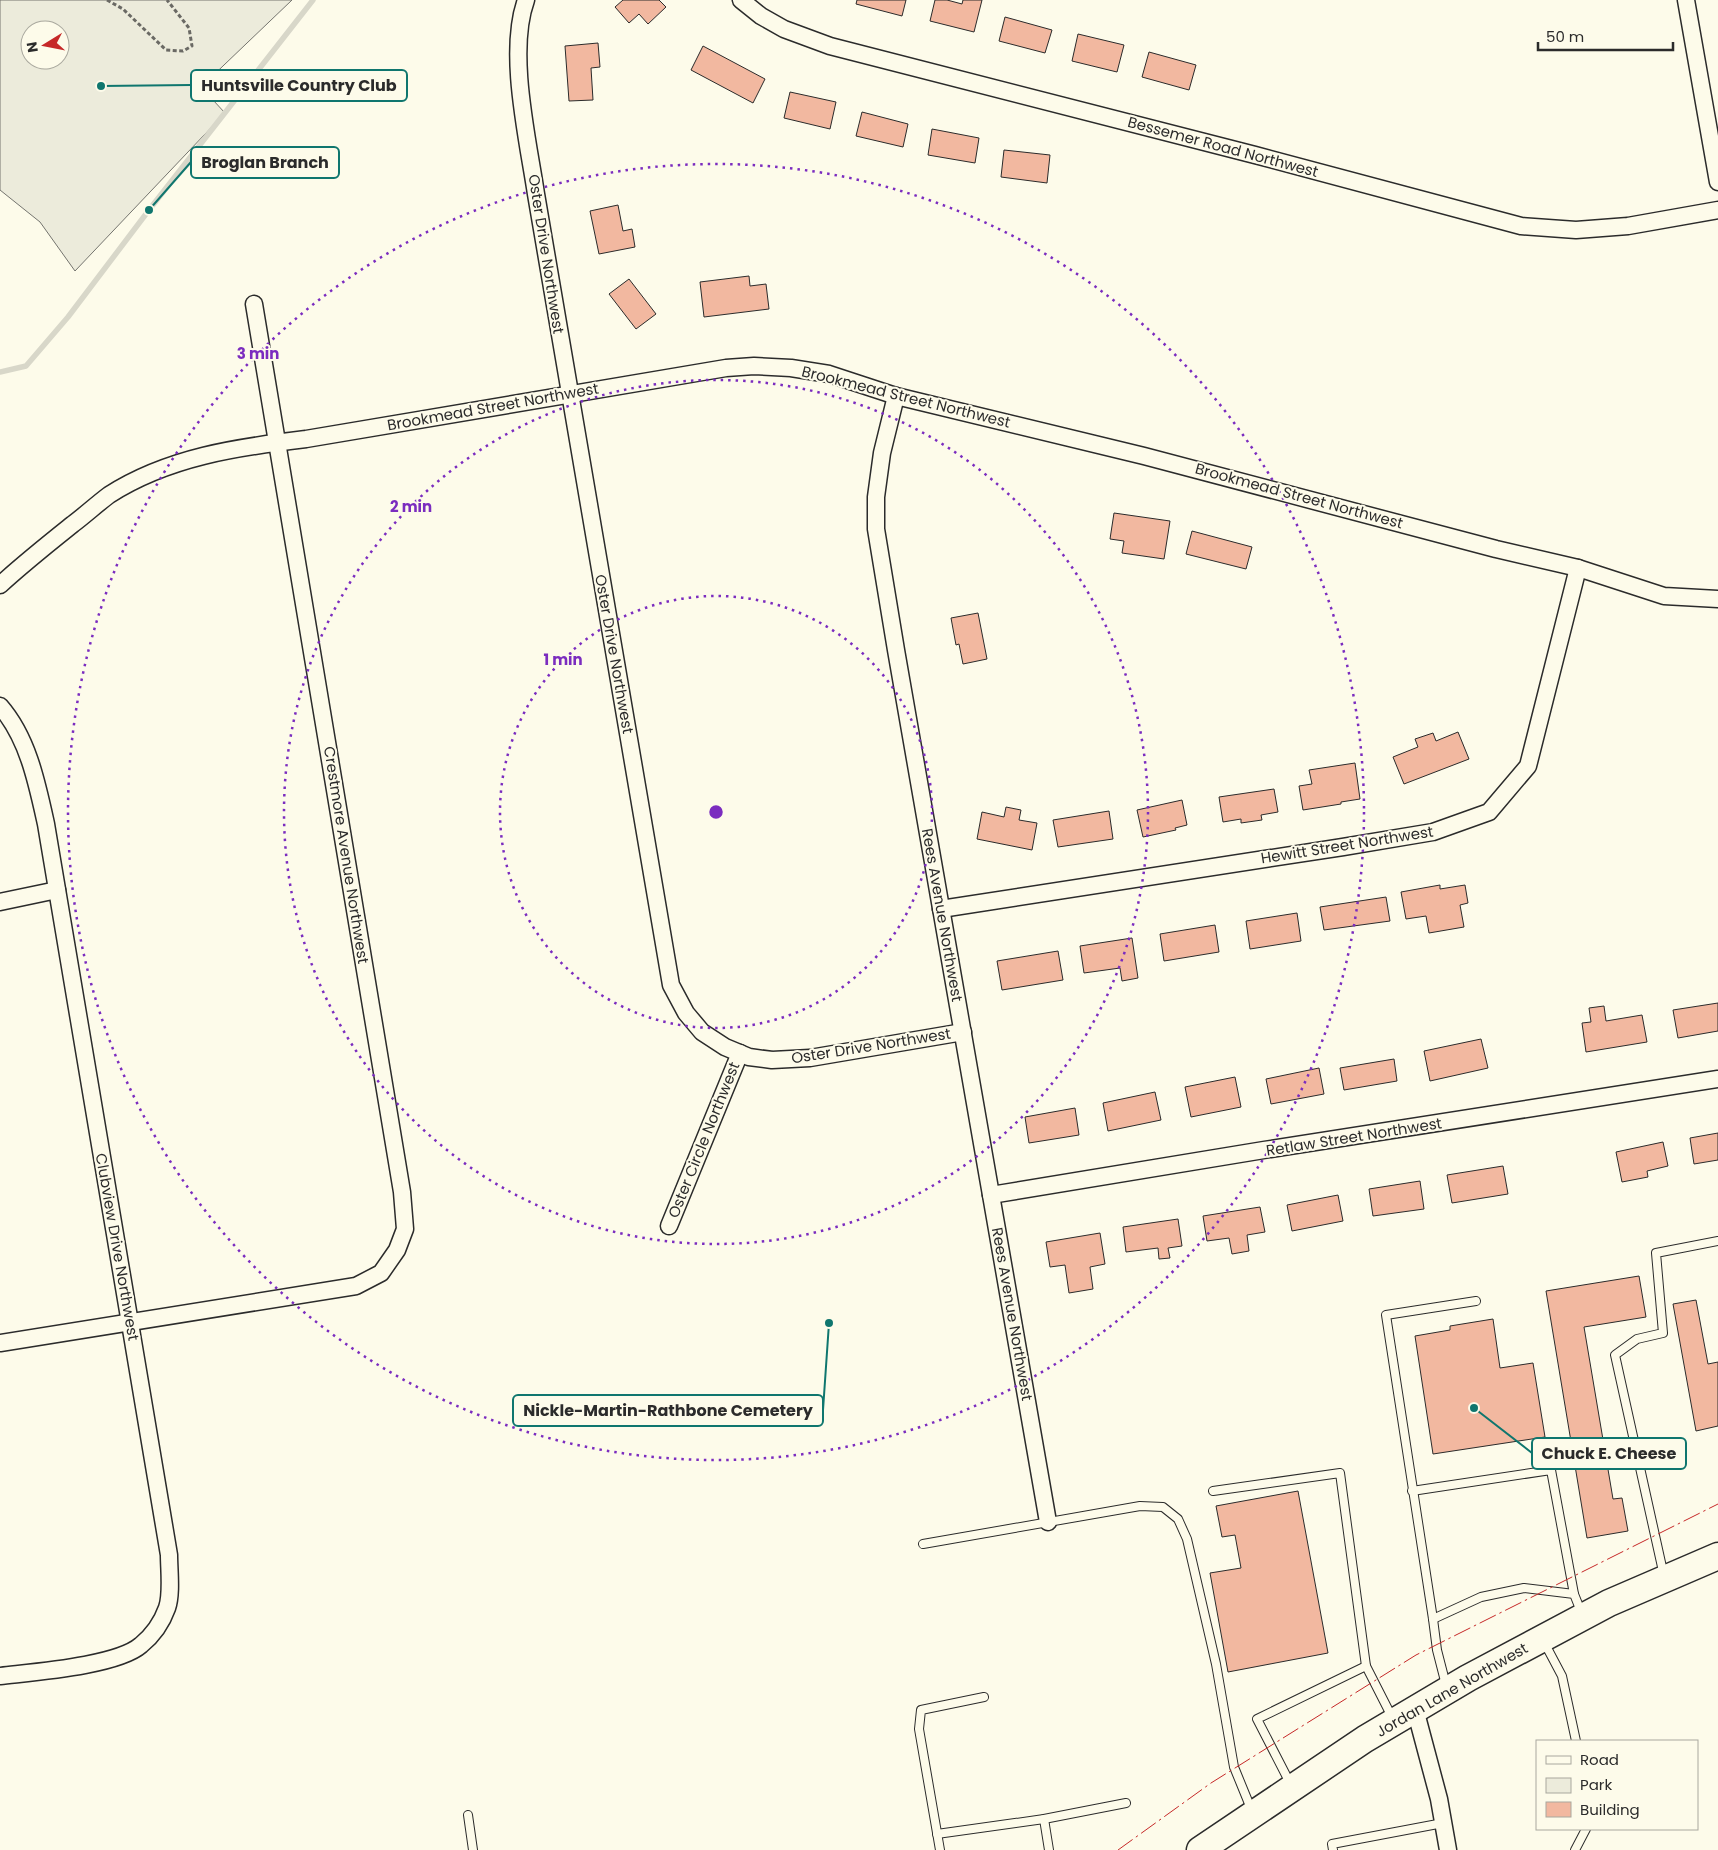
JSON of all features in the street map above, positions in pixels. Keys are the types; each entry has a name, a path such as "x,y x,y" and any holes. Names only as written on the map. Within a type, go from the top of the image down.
{"main road":[{"name":"Jordan Lane Northwest","path":"1200,1850 1253,1813 1405,1715 1542,1639 1578,1605 1609,1602 1665,1580 1718,1556"}],"street":[{"name":"Oster Drive Northwest","path":"526,0 518,43 519,84 569,395 671,985 686,1013 702,1032 725,1047 749,1057 772,1060 810,1058 963,1032"},
{"name":"Bessemer Road Northwest","path":"741,0 761,16 784,29 830,46 1255,155 1521,226 1584,230 1628,226 1718,210"},
{"path":"1686,0 1718,182"},
{"name":"Crestmore Avenue Northwest","path":"0,1343 356,1286 381,1273 397,1250 405,1229 402,1192 254,304"},
{"name":"Brookmead Street Northwest","path":"0,585 25,562 109,496 135,481 178,464 211,454 726,368 754,366 791,368 829,374 896,396 1144,456 1496,549 1578,568 1664,596 1718,599"},
{"name":"Rees Avenue Northwest","path":"896,396 882,453 876,497 876,529 1048,1522"},
{"name":"Hewitt Street Northwest","path":"941,909 1434,832 1489,812 1528,766 1578,568"},
{"name":"Clubview Drive Northwest","path":"0,706 10,717 37,779 169,1555 168,1607 158,1626 140,1646 116,1657 85,1664 0,1676"},
{"path":"0,902 57,890"},
{"name":"Oster Circle Northwest","path":"669,1226 740,1053"},
{"name":"Retlaw Street Northwest","path":"991,1195 1264,1150 1718,1080"},
{"path":"1405,1715 1438,1799 1448,1850"}],"lane":[{"path":"1665,1580 1615,1355 1637,1339 1663,1333 1656,1252 1718,1241"},
{"path":"1448,1690 1437,1650 1434,1619 1412,1491 1386,1316 1476,1301"},
{"path":"1412,1491 1551,1470 1578,1605 1524,1588 1481,1597 1434,1619"},
{"path":"1212,1491 1340,1473 1366,1666 1405,1715"},
{"path":"923,1544 1140,1506 1163,1507 1178,1519 1187,1539 1216,1664 1234,1767 1253,1813"},
{"path":"1542,1639 1562,1676 1576,1740"},
{"path":"1292,1788 1257,1719 1366,1666"},
{"path":"940,1850 919,1729 921,1710 984,1697"},
{"path":"937,1834 1044,1819 1126,1803"},
{"path":"468,1814 472,1850"},
{"path":"1044,1819 1049,1850"},
{"path":"1333,1850 1332,1844 1443,1823"},
{"path":"1575,1850 1585,1830"}],"path":[{"path":"107,0 123,9 166,50 183,51 192,46 189,28 167,0"}],"green space":[{"path":"0,0 292,0 201,87 225,113 75,271 40,222 0,190"}],"building":[{"path":"623,0 659,0 666,7 648,24 639,14 629,23 615,7"},
{"path":"857,0 906,0 902,16 856,4"},
{"path":"935,0 947,0 962,4 963,0 982,0 974,32 930,21"},
{"path":"1005,17 1052,30 1045,53 999,41"},
{"path":"1078,34 1124,45 1117,72 1072,61"},
{"path":"598,43 600,67 591,68 593,100 569,101 565,46"},
{"path":"703,46 765,79 753,103 691,70"},
{"path":"1149,52 1196,65 1189,90 1142,77"},
{"path":"790,92 836,102 830,129 784,118"},
{"path":"862,112 908,124 903,147 856,136"},
{"path":"932,129 979,138 975,163 928,155"},
{"path":"1004,150 1050,155 1047,183 1001,177"},
{"path":"618,205 623,231 632,229 635,247 599,254 590,211"},
{"path":"749,276 750,286 766,284 769,309 704,317 700,282"},
{"path":"629,279 656,314 636,329 609,294"},
{"path":"1114,513 1170,521 1164,559 1122,553 1124,541 1110,539"},
{"path":"1192,531 1252,547 1246,569 1186,554"},
{"path":"978,613 987,659 963,664 959,644 956,645 951,618"},
{"path":"1458,732 1469,759 1404,784 1393,757 1418,747 1415,739 1433,733 1436,741"},
{"path":"1355,763 1360,799 1303,810 1299,786 1312,784 1309,770"},
{"path":"1274,789 1278,812 1261,815 1262,820 1241,823 1241,819 1223,822 1219,797"},
{"path":"1182,800 1187,825 1175,828 1176,830 1143,837 1137,810"},
{"path":"1006,807 1021,810 1019,820 1037,823 1032,850 977,839 982,812 1004,817"},
{"path":"1109,811 1113,839 1058,847 1053,820"},
{"path":"1440,885 1440,889 1465,885 1468,903 1460,905 1464,927 1429,933 1426,916 1406,919 1401,892"},
{"path":"1386,897 1390,921 1324,930 1320,907"},
{"path":"1297,913 1301,941 1250,949 1246,921"},
{"path":"1215,925 1219,952 1164,961 1160,934"},
{"path":"1132,938 1138,978 1122,981 1120,968 1084,973 1080,946"},
{"path":"1058,951 1063,980 1002,990 997,961"},
{"path":"1718,1003 1718,1031 1678,1038 1673,1010"},
{"path":"1604,1006 1606,1021 1642,1015 1647,1042 1586,1052 1582,1023 1591,1022 1589,1008"},
{"path":"1481,1039 1488,1068 1430,1081 1424,1051"},
{"path":"1394,1059 1397,1081 1344,1090 1340,1068"},
{"path":"1319,1068 1324,1094 1271,1104 1266,1079"},
{"path":"1235,1077 1241,1107 1191,1117 1185,1087"},
{"path":"1155,1092 1161,1120 1108,1131 1103,1103"},
{"path":"1075,1108 1079,1135 1029,1143 1025,1117"},
{"path":"1718,1133 1718,1160 1694,1164 1690,1138"},
{"path":"1663,1142 1668,1166 1647,1171 1648,1177 1622,1182 1616,1152"},
{"path":"1503,1166 1508,1194 1452,1203 1447,1175"},
{"path":"1420,1181 1424,1209 1373,1216 1369,1189"},
{"path":"1338,1195 1343,1221 1292,1231 1287,1205"},
{"path":"1260,1207 1265,1232 1247,1235 1249,1251 1232,1254 1229,1238 1207,1241 1203,1216"},
{"path":"1178,1219 1182,1246 1168,1248 1170,1258 1159,1259 1158,1248 1126,1252 1123,1227"},
{"path":"1100,1233 1105,1264 1090,1267 1093,1289 1069,1293 1065,1265 1050,1267 1046,1242"},
{"path":"1639,1276 1646,1317 1584,1327 1613,1499 1622,1498 1628,1531 1587,1538 1546,1291"},
{"path":"1696,1300 1708,1364 1718,1362 1718,1426 1696,1431 1673,1304"},
{"path":"1493,1319 1500,1368 1533,1363 1545,1437 1433,1454 1415,1336 1450,1330 1450,1326"},
{"path":"1298,1491 1328,1653 1228,1672 1210,1573 1241,1568 1235,1535 1222,1537 1216,1506"}],"waterway":[{"path":"0,372 26,366 68,317 313,0"}],"power":[{"path":"1118,1850 1211,1783 1416,1655 1718,1504"}],"place":[{"name":"Huntsville Country Club","path":"101,86"},
{"name":"Broglan Branch","path":"149,210"},
{"name":"Nickle-Martin-Rathbone Cemetery","path":"829,1323"},
{"name":"Chuck E. Cheese","path":"1474,1408"}]}
